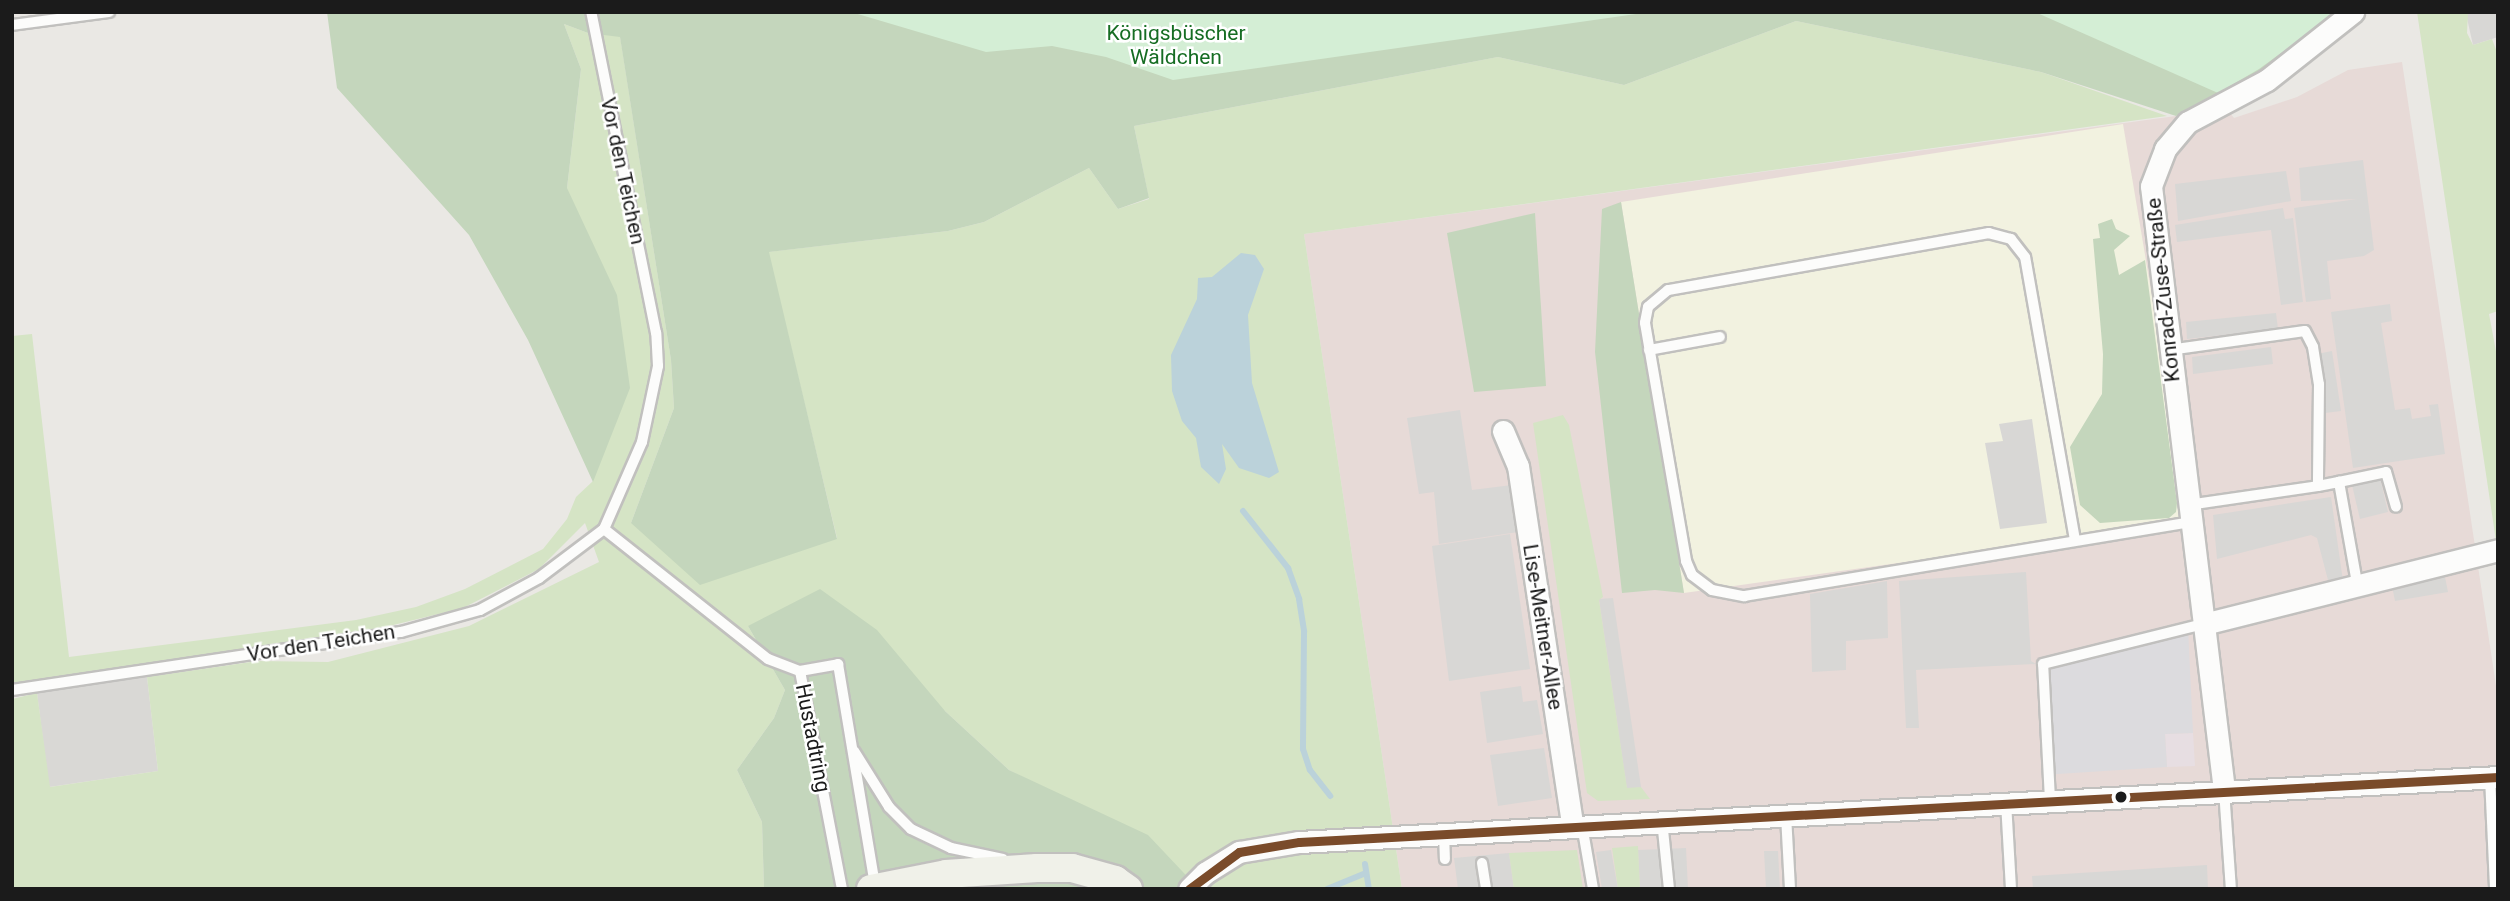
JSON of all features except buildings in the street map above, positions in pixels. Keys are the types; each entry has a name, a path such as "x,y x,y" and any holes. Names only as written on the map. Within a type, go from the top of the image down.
{"street":[{"name":"Konrad-Zuse-Straße","path":"2224,790 2151,212 2151,186 2165,149 2188,122 2267,80 2353,12"},
{"name":"Lise-Meitner-Allee","path":"1503,431 1518,466 1577,825"},
{"path":"2204,624 2494,550"},
{"path":"1189,889 1222,862 1269,844 1662,820 2494,777"},
{"name":"Hustadtring","path":"873,888 946,874 1072,869 1115,880 1128,889"}],"lane":[{"path":"12,25 109,12"},
{"name":"Vor den Teichen","path":"12,690 414,628 480,610 539,578 604,529 642,442 658,366 656,333 591,12"},
{"path":"2075,540 2025,257 2005,236 1989,233 1668,290 1646,314 1686,561 1692,575 1712,590 1744,596 2075,540 2386,472 2396,507"},
{"path":"2169,350 2305,331 2313,347 2319,384 2318,485"},
{"path":"1650,350 1720,337"},
{"path":"2339,482 2357,583"},
{"path":"604,529 768,659 800,671"},
{"path":"2050,800 2043,664 2204,624"},
{"name":"Hustadtring","path":"842,889 800,671 838,664 854,751 873,888"},
{"name":"Hustadtring","path":"854,751 889,807 911,829 951,848 1072,869"},
{"path":"2494,777 2495,889"},
{"path":"2224,790 2231,889"},
{"path":"2006,802 2011,889"},
{"path":"1786,814 1790,889"},
{"path":"1662,820 1668,889"},
{"name":"Lise-Meitner-Allee","path":"1577,825 1593,889"},
{"path":"1444,833 1445,859"},
{"path":"1482,863 1486,889"}],"shaded area":[{"path":"2498,12 2498,37 2473,45 2466,14"},
{"path":"2402,62 2498,699 2498,889 1402,889 1304,234 2176,116 2215,95 2234,118 2297,97 2348,70"},
{"path":"2123,124 2190,522 1684,593 1621,202"},
{"path":"2363,160 2374,250 2364,256 2327,261 2331,299 2306,302 2294,208 2357,199 2301,201 2299,168"},
{"path":"2286,171 2291,201 2178,221 2175,184"},
{"path":"2283,208 2285,219 2293,218 2303,302 2281,305 2271,230 2177,242 2175,225"},
{"path":"2390,304 2392,321 2381,323 2395,410 2410,408 2412,419 2431,416 2429,405 2438,404 2445,454 2353,468 2331,312"},
{"path":"2276,313 2278,329 2187,339 2186,322"},
{"path":"2271,347 2273,364 2193,374 2192,357"},
{"path":"2332,351 2341,411 2325,413 2317,354"},
{"path":"1460,410 1472,490 1512,485 1518,532 1439,544 1434,492 1419,494 1407,418"},
{"path":"2032,419 2047,523 2000,529 1985,443 2003,441 1999,424"},
{"path":"2380,478 2388,512 2360,519 2352,485"},
{"path":"2331,497 2343,581 2329,584 2317,538 2311,535 2217,559 2213,515"},
{"path":"1510,534 1530,669 1449,681 1432,546"},
{"path":"2026,572 2031,661 2036,664 1916,670 1919,728 1906,728 1899,581"},
{"path":"2445,577 2448,592 2395,601 2392,586"},
{"path":"1887,581 1888,638 1846,641 1846,670 1812,672 1810,594"},
{"path":"1613,598 1641,787 1627,789 1599,599"},
{"path":"2188,628 2193,733 2165,734 2167,767 2042,775 2036,664"},
{"path":"147,677 158,771 49,787 37,693"},
{"path":"1521,686 1523,702 1537,700 1543,734 1487,743 1480,692"},
{"path":"2193,733 2195,766 2167,767 2165,734"},
{"path":"1544,748 1552,798 1498,806 1490,755"},
{"path":"1686,848 1688,889 1640,889 1638,850"},
{"path":"1611,850 1618,889 1602,889 1596,852"},
{"path":"1764,851 1778,851 1780,889 1766,889"},
{"path":"1509,853 1514,889 1458,889 1454,858"},
{"path":"2207,865 2208,889 2033,889 2032,876"}],"green space":[{"path":"327,12 2337,12 2267,67 2176,116 2041,72 1796,21 1624,85 1498,57 1134,126 1149,198 1118,209 1089,168 984,222 948,231 769,252 837,539 700,585 631,523 674,408 671,360 620,37 588,33 564,24 581,69 567,188 617,295 630,388 593,482 528,340 469,235 337,88"},
{"name":"Königsbüscher Wäldchen","path":"851,12 1650,12 1173,80 1106,57 1052,46 986,52"},
{"path":"2035,12 2338,12 2259,69 2218,93"},
{"path":"2417,12 2468,12 2467,33 2473,45 2492,39 2498,55 2498,311 2489,314 2498,362 2496,541"},
{"path":"1796,21 2041,72 2167,116 1304,234 1402,889 1199,889 1067,800 1009,770 945,711 748,626 785,690 774,718 737,770 762,822 764,889 12,889 12,699 37,693 50,787 158,771 147,677 258,661 328,662 469,626 599,562 585,523 539,569 463,608 344,637 12,684 12,336 32,334 69,657 356,620 416,607 465,589 543,549 567,519 576,497 593,481 567,188 581,69 564,24 588,33 620,36 671,360 674,408 631,523 837,538 768,252 948,231 984,222 1089,168 1118,209 1149,199 1134,126 1498,57 1624,85"},
{"path":"1621,202 1684,593 1655,590 1622,593 1595,352 1602,209"},
{"path":"1535,213 1546,386 1474,392 1447,233"},
{"path":"2112,219 2116,229 2130,236 2114,250 2119,275 2145,260 2177,503 2176,512 2169,518 2100,523 2080,505 2070,447 2102,394 2103,354 2093,239 2100,238 2098,224"},
{"path":"1563,415 1569,425 1603,597 1599,600 1627,788 1641,787 1650,799 1598,801 1587,793 1533,423"},
{"path":"820,589 877,630 945,711 1009,770 1148,835 1199,889 764,889 762,822 737,770 774,718 785,690 748,626"},
{"path":"1638,846 1640,889 1618,889 1612,848"},
{"path":"1577,850 1583,889 1514,889 1509,853"}],"water":[{"path":"1241,253 1255,255 1264,269 1248,315 1252,383 1279,472 1269,478 1239,468 1222,444 1226,469 1219,484 1201,467 1196,438 1182,421 1172,391 1171,355 1197,299 1198,278 1212,277"}],"waterway":[{"path":"1243,511 1288,568 1299,599 1304,632 1303,749 1310,770 1330,796"},
{"path":"1365,864 1369,889"},
{"path":"1327,889 1366,873"}],"transit line":[{"path":"1189,889 1239,852 1299,842 2498,777"}]}
